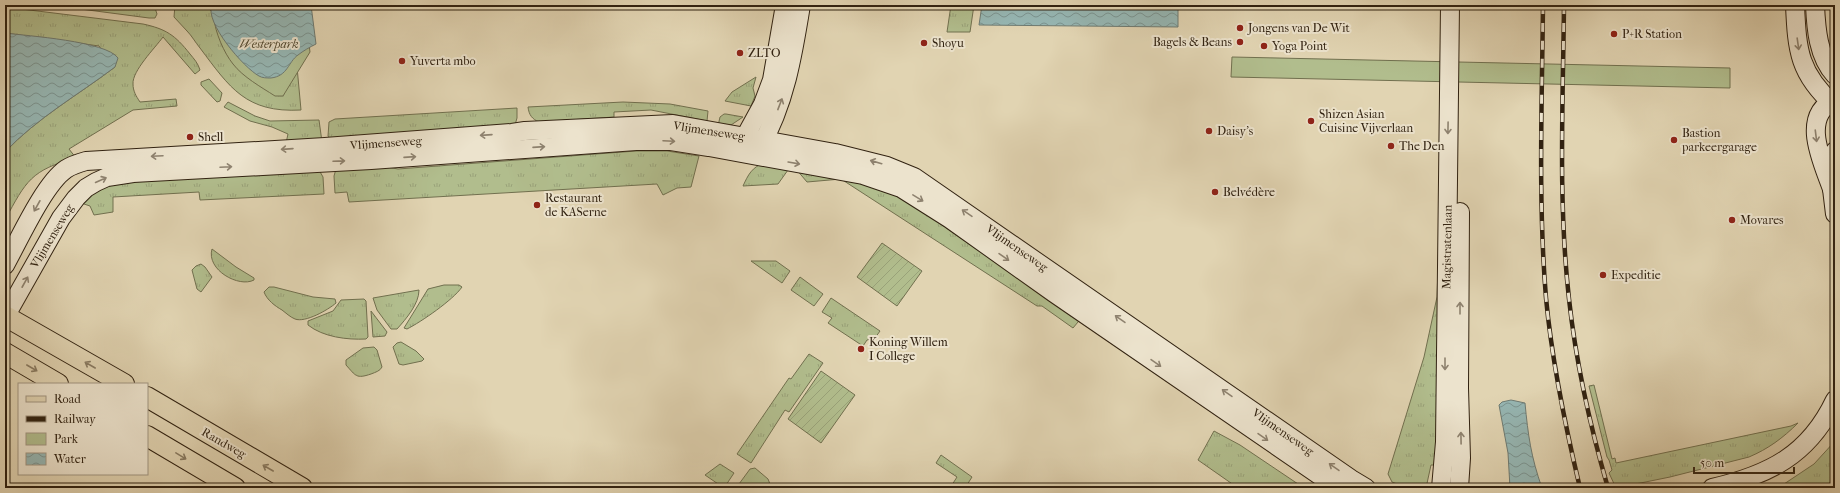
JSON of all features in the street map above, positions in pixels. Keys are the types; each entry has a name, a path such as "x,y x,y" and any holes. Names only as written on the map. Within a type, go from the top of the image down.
{"main road":[{"path":"5,316 122,383"},
{"path":"5,353 56,383"},
{"name":"Randweg","path":"148,399 302,488"},
{"path":"148,437 235,488"}],"street":[{"path":"737,153 763,104 772,80 785,5"},
{"path":"756,156 785,90 791,67 801,5"},
{"name":"Magistratenlaan","path":"1442,480 1445,436 1450,5"},
{"name":"Magistratenlaan","path":"1460,482 1461,5"},
{"path":"1795,5 1796,29 1802,62 1812,81 1833,103 1817,120 1816,133 1820,153 1832,189"},
{"path":"1815,5 1816,27 1821,49 1835,75"},
{"name":"Vlijmenseweg","path":"5,265 40,201 52,184 66,169 86,161 318,147 525,131 673,124 865,159 914,177 1366,488"},
{"name":"Vlijmenseweg","path":"5,316 67,208 86,188 107,177 133,173 371,160 636,141 671,141 863,175 882,181 914,196 1338,488"},
{"path":"1835,151 1832,189 1835,214"},
{"path":"1712,488 1771,470 1786,460 1805,445 1820,428 1835,400"}],"green space":[{"path":"50,5 154,5 157,14 155,18 149,18"},
{"path":"175,5 212,5 210,10 296,56 301,110 282,110 266,107 241,95 221,75 174,17"},
{"name":"Westerpark","path":"304,5 310,52 283,96 275,96 247,77 233,64 220,42 214,18"},
{"path":"951,5 974,5 970,32 947,32"},
{"path":"5,7 143,24 158,28 175,37 185,47 196,61 200,70 195,74 163,37 136,73 133,84 134,89 140,102 176,99 177,106 133,110 69,149 76,158 49,167 32,179 25,186 5,220 5,152 30,128 115,67 99,46 5,33"},
{"path":"1232,57 1730,68 1730,88 1231,77"},
{"path":"756,77 753,88 755,96 751,106 725,101 732,92"},
{"path":"209,79 222,93 220,101 217,102 201,85 201,82"},
{"path":"228,102 255,116 270,121 319,120 322,142 286,143 288,134 272,127 250,121 224,107"},
{"path":"623,102 670,104 708,111 707,121 651,110 614,112 614,117 539,122 534,120 531,116 528,107"},
{"path":"517,108 515,125 330,139 328,136 329,122 335,119"},
{"path":"724,114 743,117 731,125 718,126 720,117"},
{"path":"636,151 667,151 699,156 691,187 677,188 663,195 657,184 349,202 347,192 335,193 334,176 336,169 370,164 398,169"},
{"path":"764,163 788,170 778,184 743,186 751,172 756,167"},
{"path":"796,167 863,180 900,192 915,201 938,222 1001,266 1039,285 1083,316 1073,328 1042,306 1037,306 841,179 807,182"},
{"path":"319,170 323,177 324,194 200,200 199,192 113,197 113,212 94,215 90,206 81,203 93,193 118,182"},
{"path":"1439,240 1441,383 1435,465 1431,465 1426,488 1407,488 1392,482 1388,474 1424,357 1437,297"},
{"path":"882,243 922,271 897,306 857,277"},
{"path":"212,249 254,278 254,280 248,282 240,281 225,275 214,264 211,257"},
{"path":"751,261 776,261 790,271 782,283"},
{"path":"201,264 212,277 201,292 197,289 192,270"},
{"path":"800,277 823,294 814,306 791,290"},
{"path":"444,285 459,285 462,287 452,298 428,316 407,329 404,328 428,289"},
{"path":"269,287 313,297 335,299 336,303 310,318 299,320 290,316 274,305 267,298 264,292"},
{"path":"419,290 417,301 408,316 397,329 391,329 377,310 373,298"},
{"path":"831,298 880,331 875,338 867,340 863,346 828,323 832,318 822,312"},
{"path":"364,299 366,301 368,337 366,339 336,337 314,329 308,325 308,321 333,311 341,300"},
{"path":"371,311 387,332 385,336 373,337"},
{"path":"401,342 416,351 424,359 422,361 403,365 399,364 393,347 397,343"},
{"path":"374,347 377,350 382,367 376,372 366,376 357,376 346,365 346,360 363,348"},
{"path":"809,354 823,363 789,412 785,410 751,463 737,454 789,378 791,379"},
{"path":"821,371 855,395 821,443 788,419"},
{"path":"1594,385 1612,459 1615,458 1616,463 1791,426 1798,423 1775,443 1749,457 1670,477 1616,488 1609,473 1612,470 1607,457 1589,386"},
{"path":"1214,431 1240,445 1304,488 1238,488 1198,460"},
{"path":"1835,441 1835,473 1827,488 1778,488 1814,464"},
{"path":"941,455 972,477 965,488 950,488 957,477 936,463"},
{"path":"720,464 734,473 724,488 705,475"},
{"path":"755,468 768,479 770,484 767,488 739,488 739,484 750,469"}],"water":[{"name":"Westerpark","path":"212,5 311,5 316,44 298,55 281,75 271,78 260,77 235,55 219,33 211,13"},
{"path":"982,5 1178,5 1178,27 979,25"},
{"path":"5,33 83,43 111,52 118,58 115,67 30,128 5,152"},
{"path":"1511,400 1525,403 1530,446 1542,488 1510,488 1508,453 1499,405 1502,402"}],"railway":[{"path":"1543,5 1541,188 1546,298 1560,393 1580,488"},
{"path":"1564,5 1562,189 1563,226 1569,299 1580,371 1595,441 1608,488"}],"place":[{"name":"Jongens van De Wit","path":"1240,28"},
{"name":"P+R Station","path":"1614,34"},
{"name":"Bagels & Beans","path":"1240,42"},
{"name":"Shoyu","path":"924,43"},
{"name":"Yoga Point","path":"1264,46"},
{"name":"ZLTO","path":"740,53"},
{"name":"Yuverta mbo","path":"402,61"},
{"name":"Shizen Asian Cuisine Vijverlaan","path":"1311,121"},
{"name":"Daisy's","path":"1209,131"},
{"name":"Shell","path":"190,137"},
{"name":"Bastion parkeergarage","path":"1674,140"},
{"name":"The Den","path":"1391,146"},
{"name":"Belvédère","path":"1215,192"},
{"name":"Restaurant de KASerne","path":"537,205"},
{"name":"Movares","path":"1732,220"},
{"name":"Expeditie","path":"1603,275"},
{"name":"Koning Willem I College","path":"861,349"}]}
